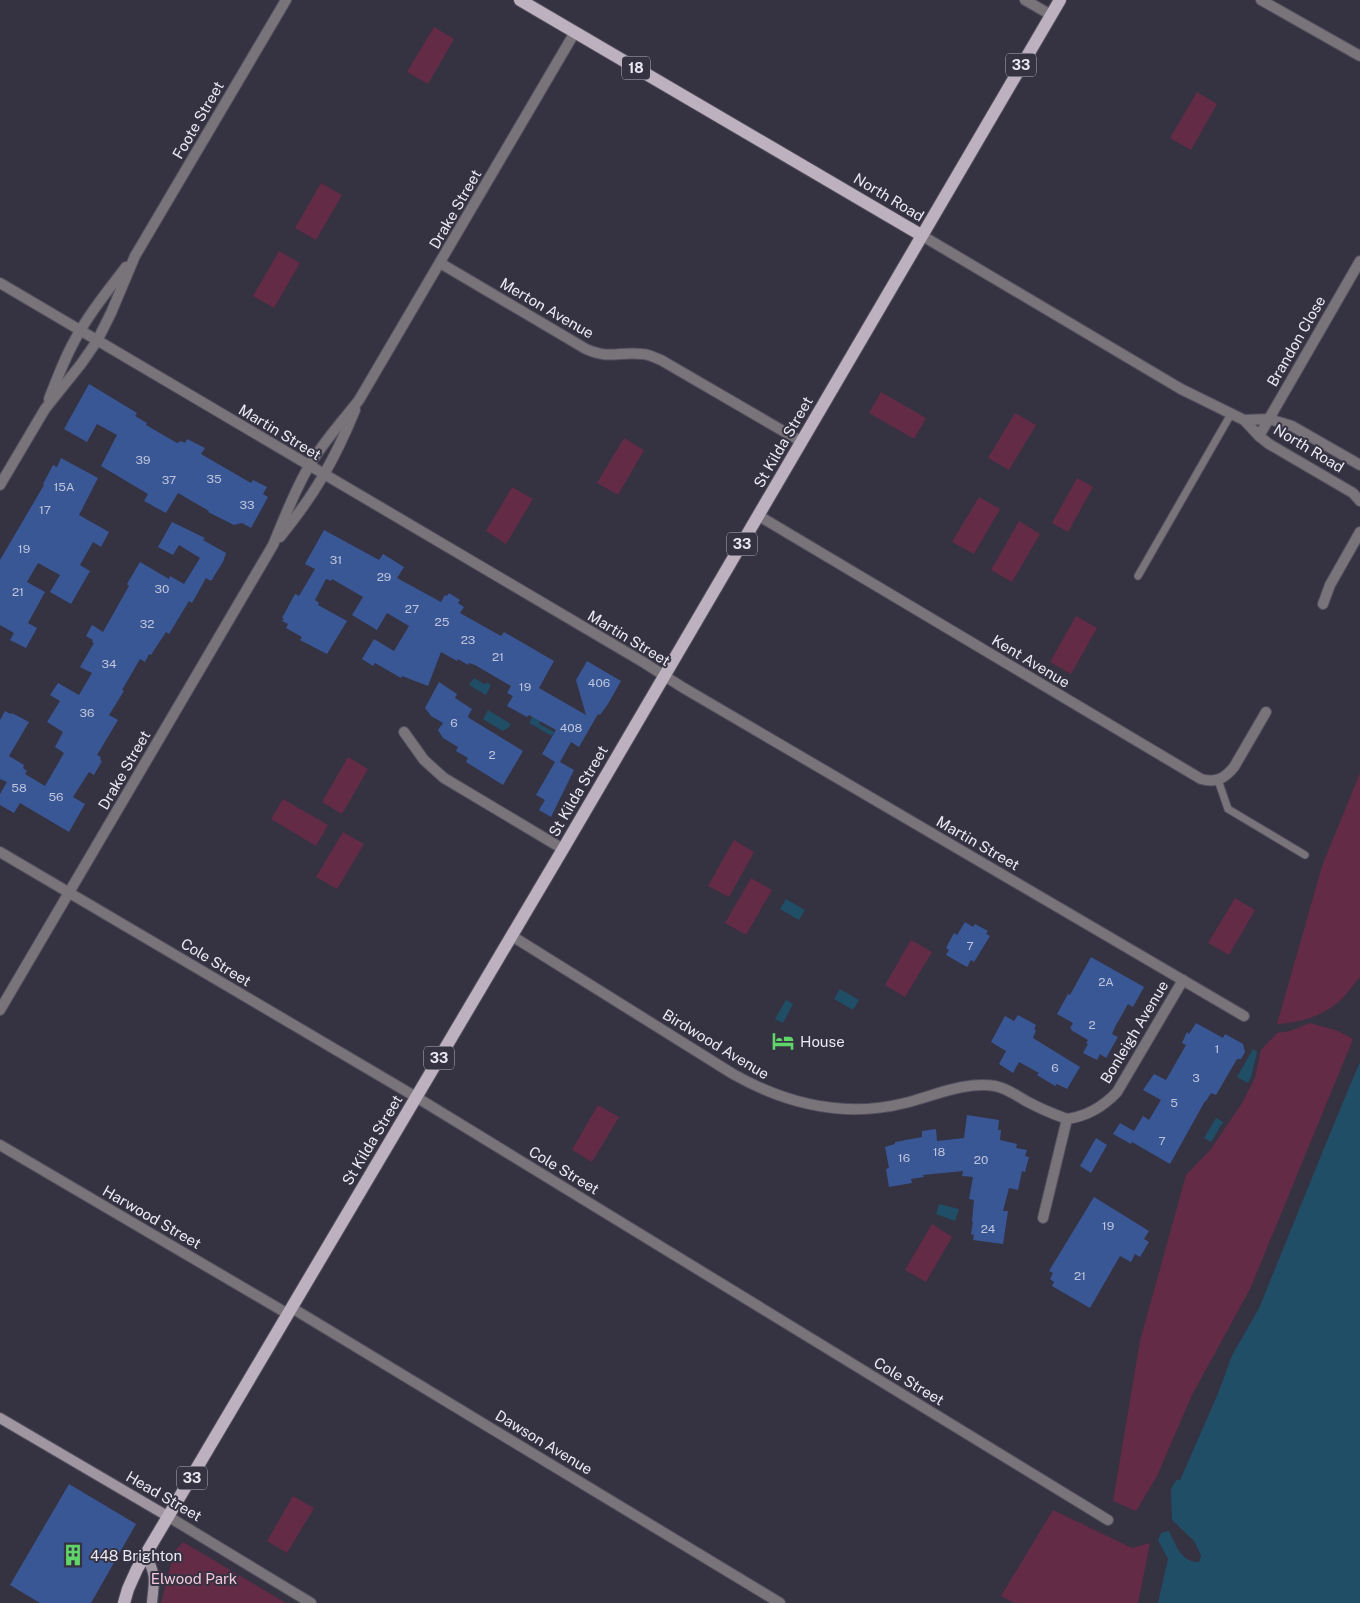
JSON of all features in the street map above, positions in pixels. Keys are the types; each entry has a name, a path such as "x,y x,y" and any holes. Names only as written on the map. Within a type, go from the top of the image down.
{"main road":[{"name":"North Road","path":"520,0 921,235"},
{"name":"St Kilda Street","path":"123,1601 146,1555 564,848 1060,0"}],"street":[{"name":"Foote Street","path":"45,409 66,356 80,331 97,305 135,256 286,0"},
{"path":"1025,0 1051,15"},
{"path":"1261,0 1360,56"},
{"name":"Drake Street","path":"0,1010 273,545 309,466 359,400 575,32"},
{"name":"North Road","path":"921,235 1181,389 1244,420 1258,436 1269,444 1353,493 1360,501"},
{"name":"Foote Street","path":"0,485 45,409 97,341 135,256"},
{"name":"Brandon Close","path":"1258,436 1360,261"},
{"name":"Merton Avenue","path":"440,263 586,350 609,356 642,354 661,360 802,442"},
{"name":"Martin Street","path":"0,284 1244,1016"},
{"name":"Drake Street","path":"273,545 306,506 325,476 359,400"},
{"name":"North Road","path":"1244,420 1269,419 1292,426 1360,464"},
{"name":"Kent Avenue","path":"759,516 1201,779 1208,781 1218,780"},
{"path":"1324,604 1330,585 1360,532"},
{"path":"1218,780 1228,775 1234,767 1266,712"},
{"path":"404,732 424,760 444,778 564,848"},
{"name":"Cole Street","path":"0,852 416,1097 1108,1520"},
{"name":"Birdwood Avenue","path":"512,936 733,1074 758,1088 793,1100 827,1109 862,1110 904,1104 976,1085 994,1086 1004,1088 1034,1105 1067,1119"},
{"name":"Bonleigh Avenue","path":"1067,1119 1077,1118 1093,1112 1106,1104 1117,1092 1183,980"},
{"path":"1043,1218 1067,1119"},
{"name":"Harwood Street","path":"0,1145 290,1311"},
{"name":"Dawson Avenue","path":"290,1311 780,1603"},
{"name":"Head Street","path":"0,1418 311,1603"},
{"path":"146,1555 154,1571 155,1578 152,1603"}],"lane":[{"path":"1138,576 1232,414"},
{"path":"1218,780 1228,809 1304,855"}],"green space":[{"path":"434,27 454,39 428,84 407,72"},
{"path":"1197,92 1217,104 1191,150 1170,138"},
{"path":"321,183 342,195 316,240 295,228"},
{"path":"279,251 300,263 274,308 253,296"},
{"path":"881,392 926,418 914,439 869,413"},
{"path":"1015,413 1036,425 1009,470 988,458"},
{"path":"624,438 644,450 618,495 597,483"},
{"path":"1077,478 1093,487 1068,532 1052,523"},
{"path":"512,487 533,499 506,544 486,531"},
{"path":"979,497 1000,509 974,554 952,542"},
{"path":"1019,521 1040,534 1012,582 991,570"},
{"path":"1076,616 1097,628 1071,674 1050,662"},
{"path":"348,757 368,769 342,814 322,802"},
{"path":"1360,773 1360,977 1330,1009 1301,1021 1277,1024 1322,866"},
{"path":"283,799 328,825 316,846 271,819"},
{"path":"343,832 364,844 337,889 316,877"},
{"path":"734,840 754,852 729,897 708,886"},
{"path":"751,878 772,890 746,935 725,923"},
{"path":"1235,898 1255,910 1229,955 1208,943"},
{"path":"911,940 932,952 905,997 885,985"},
{"path":"1310,1023 1338,1031 1353,1039 1250,1289 1192,1395 1157,1476 1136,1511 1113,1501 1140,1341 1186,1175 1211,1149 1242,1103 1255,1078 1261,1050 1277,1033 1290,1031"},
{"path":"598,1105 619,1117 592,1162 572,1150"},
{"path":"932,1224 952,1237 926,1282 905,1270"},
{"path":"293,1496 314,1508 287,1553 267,1541"},
{"path":"1053,1510 1132,1548 1150,1543 1138,1603 1014,1603 1001,1596"},
{"name":"Elwood Park","path":"183,1542 286,1603 161,1603 174,1552"}],"water":[{"path":"474,678 484,684 490,684 486,695 469,685"},
{"path":"488,710 511,724 503,731 483,719"},
{"path":"533,715 541,719 539,724 554,732 552,736 529,723"},
{"path":"786,899 805,910 799,920 780,909"},
{"path":"840,989 859,1000 853,1010 834,999"},
{"path":"786,1000 793,1004 783,1023 775,1019"},
{"path":"1253,1049 1257,1052 1248,1083 1237,1077"},
{"path":"1360,1062 1360,1603 1144,1603 1161,1533 1169,1531 1180,1552 1188,1559 1199,1562 1201,1555 1194,1541 1172,1520 1171,1489 1176,1480 1180,1480 1218,1393 1232,1355 1259,1308"},
{"path":"1216,1118 1223,1122 1211,1142 1204,1138"},
{"path":"939,1204 959,1209 955,1221 936,1214"}],"pier":[{"path":"1360,1060 1259,1308 1232,1355 1218,1393 1180,1480 1176,1480 1168,1491 1171,1482 1178,1477 1216,1392 1230,1354 1257,1307 1320,1150"},
{"path":"1158,1540 1168,1559 1158,1603 1144,1603"}],"building":[{"path":"89,384 137,413 135,416 147,423 146,425 177,443 181,441 185,443 187,439 205,448 201,454 251,483 253,480 267,487 263,494 268,497 251,528 242,523 234,525 208,512 178,493 166,513 144,501 148,494 101,466 117,435 97,424 87,442 64,429"},
{"path":"61,458 98,478 79,515 109,532 101,547 93,542 80,565 90,571 71,604 50,592 60,575 38,563 27,582 45,592 28,623 37,628 26,648 10,640 14,633 0,625 0,560 44,485 53,465 57,467"},
{"path":"172,522 205,538 203,540 226,553 223,562 211,581 206,578 192,603 189,601 169,634 166,632 145,662 140,659 122,690 124,691 109,715 118,720 97,755 101,757 100,760 102,761 94,775 89,772 73,797 85,804 69,832 20,803 14,813 0,805 0,794 7,782 0,779 0,720 5,711 29,722 9,756 24,765 23,768 27,771 25,774 45,786 64,753 55,747 63,732 47,722 60,701 50,695 58,683 79,695 92,673 80,667 94,643 92,642 93,640 86,636 92,625 103,632 140,562 169,579 170,576 184,584 200,558 179,545 173,555 158,547"},
{"path":"324,530 379,560 383,554 404,567 397,578 441,602 445,595 447,596 449,593 460,600 458,603 464,607 460,613 501,636 504,632 554,661 539,688 586,715 576,680 587,661 621,681 608,704 600,715 598,714 579,747 571,742 560,762 574,770 551,817 539,810 545,800 536,795 555,762 542,754 556,730 529,715 527,717 507,706 513,696 507,693 511,686 475,665 469,663 468,665 458,659 457,661 441,652 428,686 402,676 401,678 375,663 373,666 362,659 374,639 394,651 409,626 387,613 377,630 352,615 363,597 332,579 331,581 326,579 315,600 319,603 318,605 347,621 327,654 300,640 302,637 286,628 288,624 282,621 284,619 282,618 295,594 299,596 315,569 305,564"},
{"path":"439,682 457,694 455,698 472,709 468,716 469,718 523,751 503,785 466,762 468,758 456,751 458,747 443,738 438,730 443,723 431,716 425,708"},
{"path":"965,922 973,927 975,924 988,931 986,934 990,936 974,962 971,960 967,967 946,955 949,950 946,948 954,933 957,935"},
{"path":"1091,957 1144,987 1133,1007 1128,1004 1115,1027 1112,1034 1118,1037 1106,1058 1100,1054 1097,1060 1083,1053 1088,1040 1071,1030 1070,1028 1073,1023 1057,1014"},
{"path":"1018,1015 1036,1025 1033,1038 1080,1067 1067,1089 1057,1084 1055,1086 1037,1075 1039,1073 1019,1062 1013,1073 999,1064 1006,1051 991,1042 1005,1016 1014,1021"},
{"path":"1196,1023 1223,1038 1225,1034 1243,1044 1245,1052 1241,1059 1237,1059 1216,1095 1211,1093 1205,1101 1170,1164 1132,1142 1131,1144 1113,1134 1120,1123 1134,1131 1143,1116 1149,1120 1161,1100 1143,1090 1154,1074 1166,1080 1186,1045 1182,1043 1187,1032 1189,1034"},
{"path":"967,1115 999,1120 1000,1140 1017,1144 1016,1148 1027,1150 1025,1156 1029,1157 1025,1172 1022,1171 1018,1190 1009,1188 1003,1211 1008,1211 1003,1244 973,1240 974,1235 971,1234 974,1200 969,1199 973,1177 962,1176 963,1171 923,1175 924,1177 911,1179 912,1183 889,1187 886,1169 889,1168 885,1147 895,1144 895,1142 922,1137 922,1131 936,1129 937,1141 964,1138"},
{"path":"1096,1138 1107,1145 1091,1173 1080,1166"},
{"path":"1094,1197 1149,1231 1144,1239 1149,1242 1140,1257 1135,1254 1131,1262 1120,1256 1090,1308 1052,1286 1054,1282 1050,1279 1053,1273 1049,1271"},
{"name":"448 Brighton","path":"69,1484 136,1524 91,1603 40,1603 10,1585"}],"place":[{"name":"House","path":"783,1041"},
{"name":"448 Brighton","path":"73,1555"}]}
